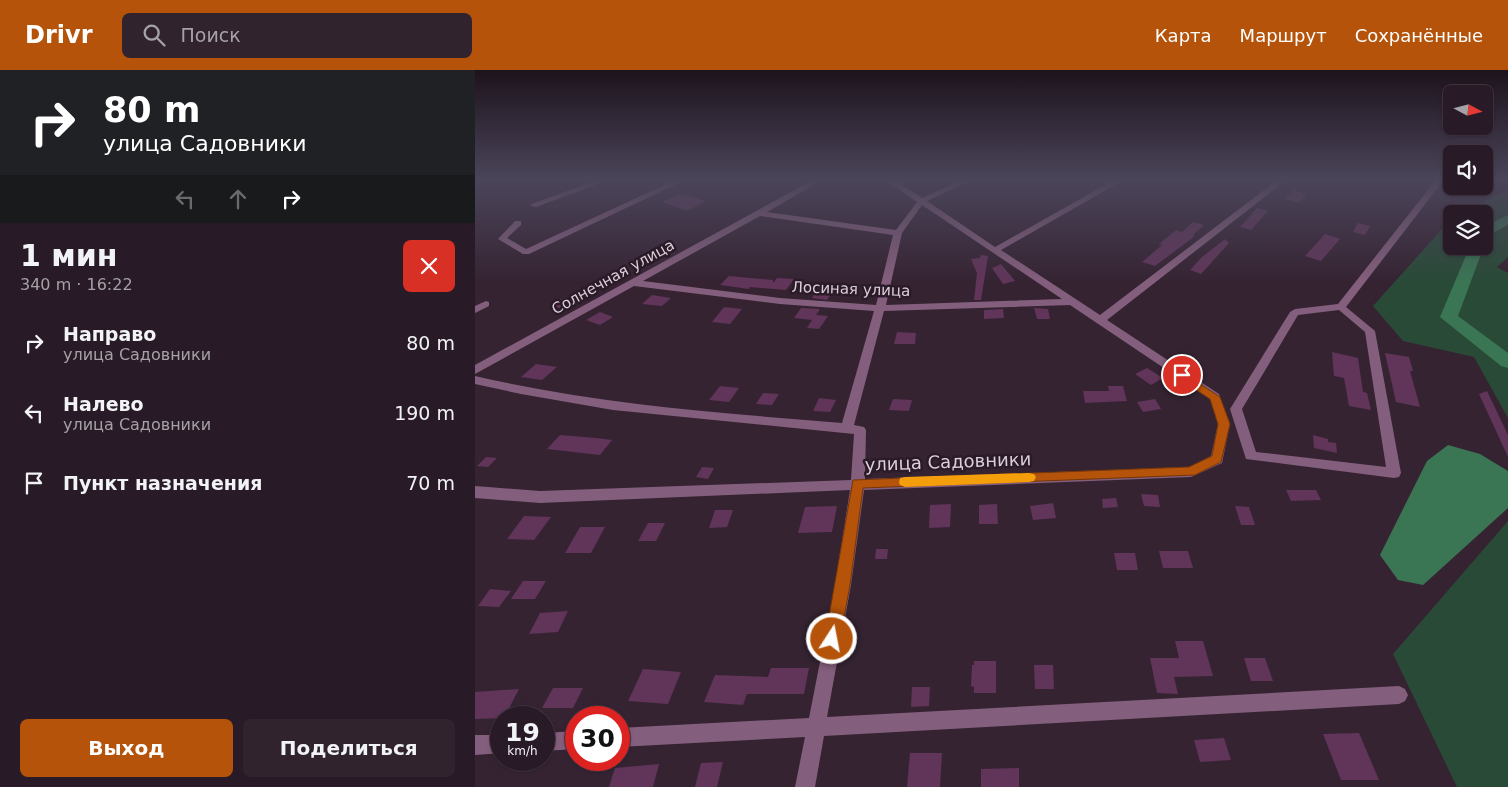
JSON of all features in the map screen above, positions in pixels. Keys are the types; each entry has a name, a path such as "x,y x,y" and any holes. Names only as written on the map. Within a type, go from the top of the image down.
{"street":[{"path":"517,223 501,239 526,252 607,214"},
{"name":"Солнечная улица","path":"475,370 756,214"},
{"path":"767,214 819,224 898,233"},
{"path":"847,428 880,308 898,233 912,214"},
{"path":"940,214 1100,320 1237,214"},
{"path":"994,250 1058,214"},
{"path":"1341,307 1370,331 1393,473 1251,456 1236,409 1295,312 1341,307 1413,214"},
{"name":"Лосиная улица","path":"633,283 780,302 880,308 1070,302"},
{"path":"475,310 486,304"},
{"name":"улица Садовники","path":"475,492 540,498 1191,472 1217,459 1224,424 1215,397 1100,320"},
{"path":"475,380 519,392 663,412 860,430 858,484 843,585 805,787"},
{"path":"630,737 1399,695"},
{"path":"475,745 490,744"}],"shaded area":[{"path":"1493,214 1508,214 1508,257 1497,267 1508,273 1508,418 1474,357 1403,341 1373,306 1443,228 1443,255 1493,255"},
{"path":"1448,445 1480,454 1508,471 1508,508 1423,585 1398,580 1380,555 1427,461"},
{"path":"1508,521 1508,787 1457,787 1393,654"}],"building":[{"path":"1251,214 1265,214 1251,230 1240,227"},
{"path":"1193,222 1204,225 1193,235 1195,236 1155,266 1142,262 1176,230 1182,232"},
{"path":"1358,223 1370,226 1365,235 1353,232"},
{"path":"1325,234 1340,239 1321,261 1305,256"},
{"path":"1225,239 1229,243 1201,274 1190,270 1202,257"},
{"path":"981,255 988,256 981,300 974,300 977,273 971,259 980,258"},
{"path":"1001,264 1015,281 1003,284 992,268"},
{"path":"729,276 773,280 773,283 777,278 794,279 786,290 750,287 749,289 720,285"},
{"path":"819,287 834,289 827,300 812,298"},
{"path":"652,295 671,298 662,306 642,304"},
{"path":"565,297 576,302 561,309 551,304"},
{"path":"724,307 742,309 730,324 712,322"},
{"path":"801,308 820,309 816,315 828,316 819,329 807,328 812,320 794,318"},
{"path":"1034,308 1048,309 1050,319 1037,319"},
{"path":"1003,309 1004,318 984,319 984,310"},
{"path":"600,312 613,317 600,325 586,320"},
{"path":"897,332 916,333 915,344 894,344"},
{"path":"1332,352 1358,358 1363,392 1367,393 1371,410 1349,406 1344,378 1334,376"},
{"path":"1385,353 1409,357 1413,371 1410,371 1420,407 1396,402"},
{"path":"536,364 557,367 542,380 521,377"},
{"path":"1147,368 1163,378 1151,385 1135,374"},
{"path":"720,386 739,388 729,402 709,400"},
{"path":"1108,386 1123,386 1127,401 1085,403 1083,391 1109,391"},
{"path":"1487,391 1508,435 1508,457 1479,394"},
{"path":"763,393 779,394 772,405 756,404"},
{"path":"819,398 836,400 830,412 813,411"},
{"path":"893,399 912,400 909,411 889,410"},
{"path":"1155,399 1161,409 1143,412 1137,402"},
{"path":"560,435 612,440 600,455 547,449"},
{"path":"1313,435 1328,439 1328,442 1336,443 1337,453 1314,448"},
{"path":"486,457 497,458 488,467 477,466"},
{"path":"702,467 714,468 708,479 696,477"},
{"path":"1286,490 1316,490 1321,500 1291,501"},
{"path":"1141,494 1158,495 1160,507 1144,506"},
{"path":"1116,498 1118,507 1103,508 1102,499"},
{"path":"1053,503 1056,518 1033,520 1030,506"},
{"path":"951,504 950,527 929,528 930,505"},
{"path":"997,504 998,524 979,524 979,505"},
{"path":"837,506 832,532 798,533 805,507"},
{"path":"1235,506 1249,507 1255,525 1241,525"},
{"path":"715,510 733,510 727,527 709,528"},
{"path":"524,516 551,517 534,540 507,539"},
{"path":"648,523 665,523 656,541 638,541"},
{"path":"580,527 605,527 591,553 565,553"},
{"path":"876,549 888,549 887,559 875,559"},
{"path":"1159,551 1188,551 1193,568 1163,568"},
{"path":"1114,553 1135,553 1138,570 1117,570"},
{"path":"523,581 546,581 535,599 511,599"},
{"path":"490,589 511,591 499,607 478,606"},
{"path":"568,611 558,632 529,634 540,613"},
{"path":"1175,641 1203,641 1213,676 1174,677 1178,694 1157,693 1150,658 1179,658"},
{"path":"1244,658 1265,658 1273,681 1251,681"},
{"path":"974,661 996,661 996,693 974,693 974,687 971,686 972,665 974,665"},
{"path":"1034,665 1053,665 1054,689 1035,689"},
{"path":"771,668 809,668 804,694 747,694 743,705 704,702 715,675 768,677"},
{"path":"643,669 681,672 668,704 628,701"},
{"path":"912,687 930,687 929,706 911,707"},
{"path":"553,688 583,688 574,706 555,708 555,706 543,706"},
{"path":"519,689 510,706 490,706 490,718 475,719 475,692"},
{"path":"1359,733 1379,780 1341,780 1323,734"},
{"path":"1224,738 1231,760 1200,762 1194,740"},
{"path":"910,753 942,753 940,787 907,787"},
{"path":"723,762 717,787 695,787 701,763"},
{"path":"659,764 653,787 609,787 614,771 630,771 630,767"},
{"path":"1019,768 1019,787 981,787 981,769"}],"waterway":[{"path":"1493,228 1508,219"},
{"path":"1473,255 1449,317 1508,362"}],"slow traffic":[{"path":"905,482 1029,477"}],"route":[{"path":"832,639 843,585 858,484 1191,472 1217,459 1224,424 1215,397 1182,375"}]}
